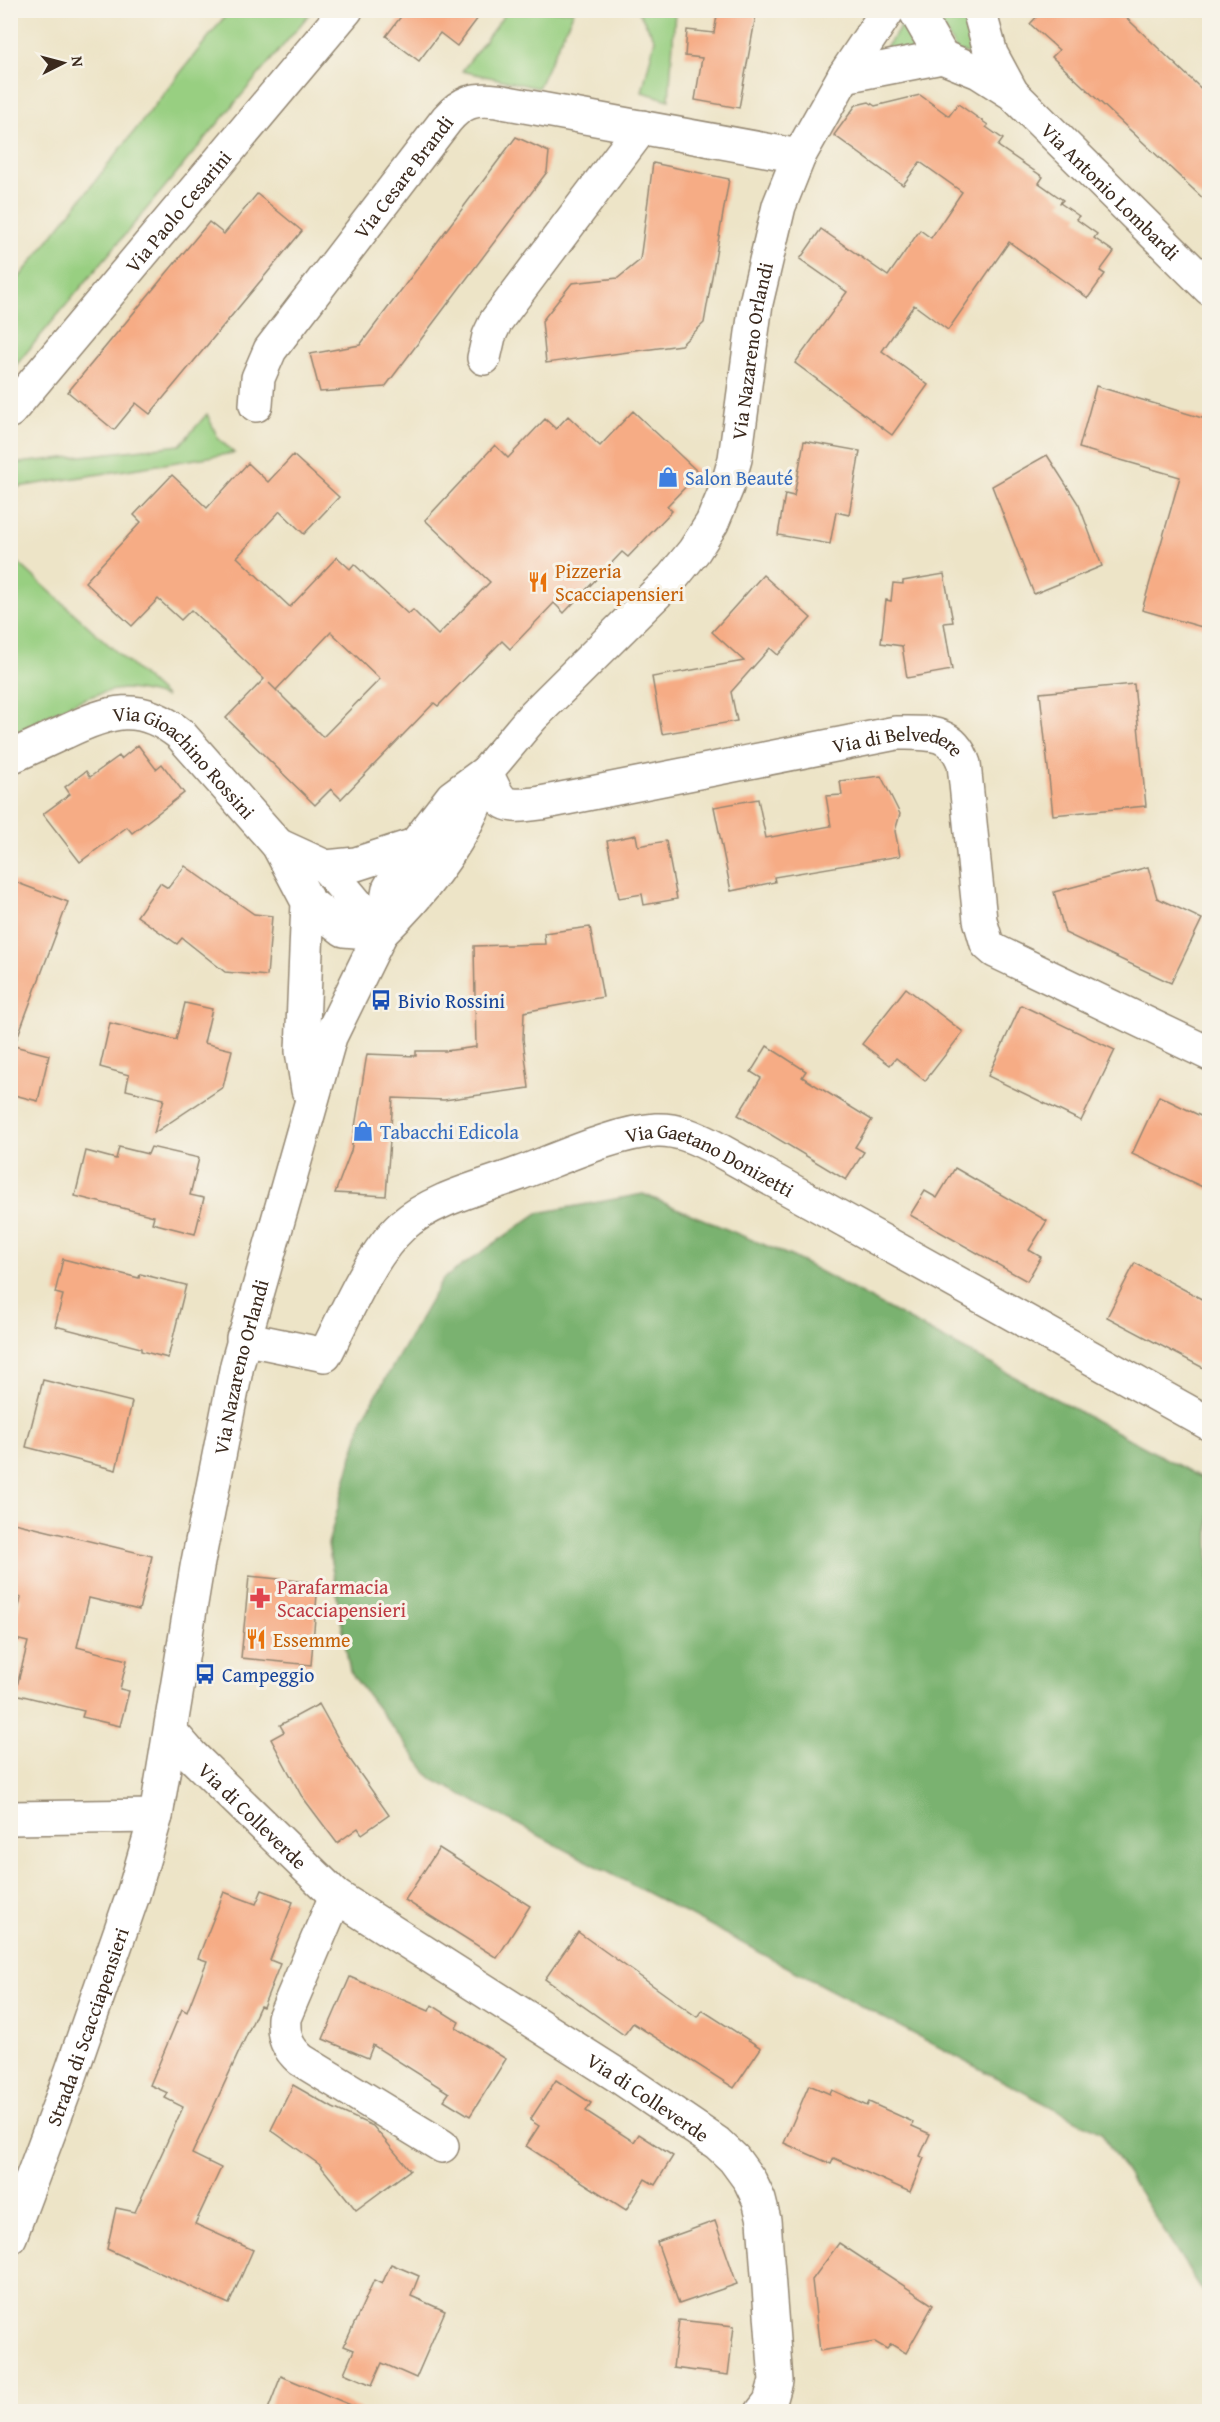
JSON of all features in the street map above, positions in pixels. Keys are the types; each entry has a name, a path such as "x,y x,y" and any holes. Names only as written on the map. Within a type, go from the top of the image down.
{"street":[{"name":"Via Paolo Cesarini","path":"10,411 346,10"},
{"name":"Via Nazareno Orlandi","path":"156,1816 197,1567 243,1338 330,1037 381,933 389,889 415,845 452,797 486,772 549,699 672,578 694,551 712,523 727,487 736,452 756,303 779,206 799,156 844,76 888,10"},
{"path":"844,76 942,57 915,10"},
{"name":"Via Antonio Lombardi","path":"979,10 992,54 1012,93"},
{"name":"Via Antonio Lombardi","path":"942,57 979,72 1012,93 1209,289"},
{"name":"Via Cesare Brandi","path":"255,405 258,378 270,350 458,107 471,100 488,99 799,156"},
{"path":"484,358 489,336 496,321 642,127"},
{"name":"Via Gioachino Rossini","path":"10,757 96,717 117,712 130,711 146,715 171,726 278,845 308,902 344,930 381,933"},
{"name":"Via di Belvedere","path":"486,772 501,801 516,806 896,733 920,733 946,738 960,752 964,764 980,920 987,944 994,951 1209,1054"},
{"name":"Via Nazareno Orlandi","path":"381,933 409,905 458,837 473,810 486,772"},
{"name":"Via Gioachino Rossini","path":"278,845 326,867 381,933"},
{"path":"326,867 356,864 415,845"},
{"path":"308,902 302,1051 310,1103"},
{"name":"Via Gaetano Donizetti","path":"243,1338 325,1355 376,1259 396,1232 411,1220 450,1199 589,1147 636,1133 673,1130 712,1146 1209,1424"},
{"name":"Via di Colleverde","path":"171,1732 192,1756 336,1896 620,2077 717,2143 734,2159 750,2181 759,2200 765,2228 776,2381 770,2402 762,2412"},
{"path":"10,1818 156,1816"},
{"name":"Strada di Scacciapensieri","path":"10,2237 133,1894 156,1816"},
{"path":"336,1896 284,2018 283,2032 287,2046 301,2060 442,2146"}],"green space":[{"path":"508,10 574,11 538,88 462,71"},
{"path":"229,11 312,11 11,371 11,288"},
{"path":"638,11 675,11 669,100 642,92 655,39"},
{"path":"934,11 955,11 970,21 975,49 968,53 957,52"},
{"path":"907,18 922,49 878,59"},
{"path":"207,414 218,438 234,453 11,488 11,464 180,445"},
{"path":"11,556 166,697 135,690 110,691 81,700 11,735"},
{"path":"643,1194 793,1257 1209,1482 1209,2301 1101,2133 432,1779 350,1672 328,1544 363,1418 443,1279 538,1213"}],"building":[{"path":"406,10 484,10 457,46 440,33 419,61 386,36"},
{"path":"718,10 756,15 739,108 695,100 702,58 685,56 687,30 714,33"},
{"path":"1043,10 1118,10 1209,96 1209,204 1052,57 1059,50 1030,24"},
{"path":"920,95 949,116 958,104 988,125 986,127 1003,139 998,146 1043,177 1039,183 1063,200 1060,203 1079,216 1076,219 1097,234 1094,238 1114,252 1100,271 1105,274 1088,298 1009,242 948,330 914,305 882,351 928,385 892,435 795,363 847,292 800,259 821,229 888,276 920,230 931,238 962,192 920,162 903,185 834,135 856,105 869,102 875,106"},
{"path":"516,137 549,152 547,172 385,387 320,392 310,354 360,345"},
{"path":"653,163 729,179 704,323 681,345 546,363 542,321 572,283 618,278 640,260"},
{"path":"257,194 302,231 150,414 136,403 114,430 68,392 209,222 224,234"},
{"path":"1096,386 1209,420 1209,629 1142,610 1180,477 1079,448"},
{"path":"633,411 699,473 667,506 672,511 628,557 622,552 564,613 554,603 510,649 502,641 438,706 434,703 341,799 331,789 315,805 226,718 264,679 191,610 181,620 158,599 132,626 85,582 141,522 134,515 172,475 207,508 248,463 268,482 293,455 339,497 304,534 280,511 237,557 290,607 337,557 350,569 354,564 408,614 413,610 438,635 490,582 425,520 495,445 508,458 545,419 556,429 568,416 600,446","holes":["331,632 380,679 323,737 276,690"]},
{"path":"804,441 860,451 849,515 836,512 830,544 778,535 785,494 794,496"},
{"path":"1047,455 1079,505 1102,566 1034,594 992,486"},
{"path":"944,574 953,622 944,623 952,670 907,678 902,646 881,643 886,600 891,601 893,583 903,584 903,581"},
{"path":"763,575 811,618 778,655 770,648 731,692 737,721 662,734 652,677 744,661 712,632"},
{"path":"1134,684 1146,806 1053,815 1040,693"},
{"path":"138,745 156,769 162,764 184,793 132,833 127,827 80,862 43,814 70,794 65,787 86,771 90,777 119,756 121,759"},
{"path":"881,776 900,814 895,831 900,856 774,877 775,882 731,891 714,807 758,799 766,838 831,826 826,796 842,795 840,781"},
{"path":"636,835 638,846 666,841 677,899 644,905 642,894 619,898 607,841"},
{"path":"185,866 254,914 272,916 267,976 225,972 182,938 177,944 137,916 160,883 168,888"},
{"path":"1148,867 1157,898 1202,919 1171,983 1065,933 1054,892"},
{"path":"10,880 68,902 14,1046 49,1055 38,1101 10,1094"},
{"path":"590,927 603,997 524,1012 523,1039 529,1088 444,1100 393,1098 386,1196 335,1193 351,1151 367,1054 416,1056 416,1051 445,1051 476,1047 474,946 545,944 544,933"},
{"path":"906,988 963,1032 925,1081 896,1058 890,1065 862,1044"},
{"path":"185,1003 212,1009 204,1043 232,1050 223,1087 154,1133 164,1099 126,1090 129,1075 100,1067 110,1023 176,1040"},
{"path":"1021,1005 1115,1050 1081,1121 988,1076"},
{"path":"767,1046 806,1071 802,1077 872,1120 855,1147 864,1152 846,1180 738,1115 761,1078 751,1072"},
{"path":"1159,1096 1209,1120 1209,1190 1132,1154"},
{"path":"119,1147 148,1154 151,1147 199,1158 190,1195 204,1198 195,1234 152,1223 154,1216 75,1196 86,1151 116,1159"},
{"path":"955,1168 1047,1221 1029,1250 1041,1257 1027,1281 910,1215 925,1191 937,1198"},
{"path":"63,1259 139,1278 140,1274 186,1285 168,1358 141,1351 141,1348 55,1326 63,1295 55,1293"},
{"path":"1135,1263 1209,1303 1209,1371 1107,1317"},
{"path":"43,1380 132,1402 116,1470 26,1447"},
{"path":"10,1522 152,1556 139,1610 89,1598 77,1647 127,1660 120,1689 129,1691 120,1726 82,1717 84,1711 15,1694 28,1642 11,1638 21,1598 10,1595"},
{"path":"249,1576 318,1583 311,1665 241,1658"},
{"path":"319,1704 349,1758 389,1815 362,1834 358,1828 337,1843 301,1795 271,1739 284,1732 280,1725"},
{"path":"439,1848 530,1906 497,1958 405,1900"},
{"path":"262,1890 293,1902 270,1960 280,1964 263,2007 260,2006 192,2154 221,2168 195,2224 253,2250 229,2304 107,2249 116,2208 135,2212 183,2107 165,2098 168,2093 150,2085 182,2009 187,2012 207,1961 198,1958 224,1892 256,1904"},
{"path":"578,1932 697,2017 702,2010 761,2048 734,2088 633,2023 624,2035 545,1979"},
{"path":"350,1977 429,2011 432,2005 459,2022 456,2028 506,2059 470,2116 444,2100 449,2093 373,2045 368,2058 323,2039"},
{"path":"556,2080 591,2103 586,2111 634,2142 639,2134 673,2156 655,2185 645,2179 626,2210 526,2146 539,2126 530,2120"},
{"path":"293,2085 333,2108 373,2126 410,2170 356,2210 320,2165 271,2130"},
{"path":"809,2085 830,2094 832,2090 867,2106 869,2102 913,2122 912,2126 930,2134 920,2156 924,2158 910,2192 834,2158 831,2164 784,2143"},
{"path":"715,2221 737,2284 679,2304 657,2242"},
{"path":"839,2243 933,2305 906,2353 891,2344 887,2349 875,2342 820,2351 812,2280"},
{"path":"391,2264 419,2276 411,2296 445,2311 416,2378 382,2363 372,2385 344,2373 354,2350 344,2346 374,2280 382,2284"},
{"path":"679,2320 734,2326 728,2375 673,2368"},
{"path":"281,2376 365,2411 365,2412 267,2412"}],"place":[{"name":"Salon Beauté","path":"668,477"},
{"name":"Pizzeria Scacciapensieri","path":"538,582"},
{"name":"Bivio Rossini","path":"381,1000"},
{"name":"Tabacchi Edicola","path":"363,1131"},
{"name":"Parafarmacia Scacciapensieri","path":"260,1598"},
{"name":"Essemme","path":"256,1639"},
{"name":"Campeggio","path":"205,1674"}]}
